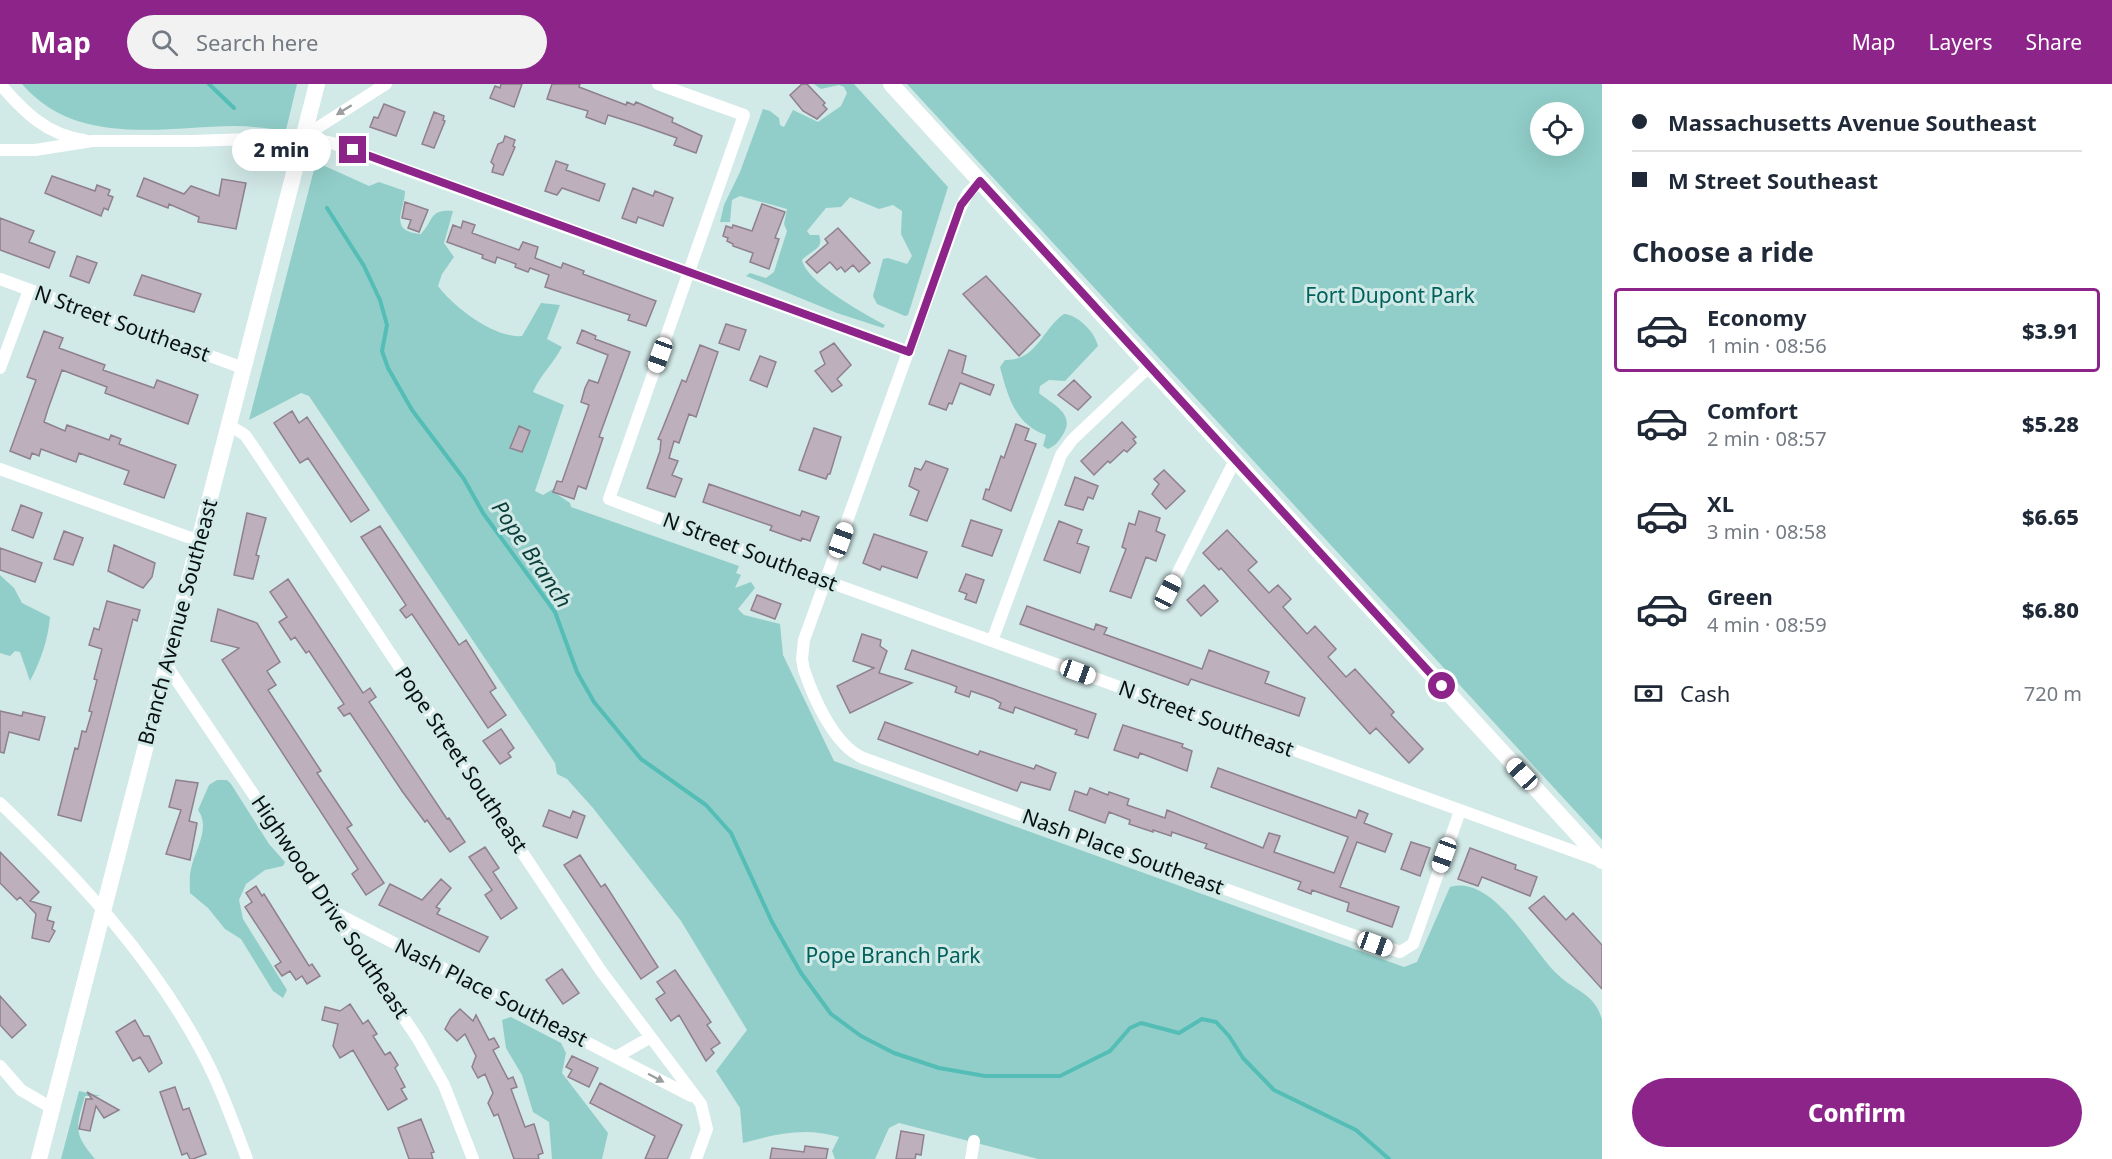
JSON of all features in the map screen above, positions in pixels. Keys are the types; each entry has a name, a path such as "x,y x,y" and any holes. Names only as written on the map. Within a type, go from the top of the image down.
{"main road":[{"name":"Branch Avenue Southeast","path":"39,1159 317,84"},
{"path":"891,84 1602,861"}],"street":[{"path":"0,84 40,125 60,134 92,141"},
{"path":"303,137 386,84"},
{"path":"657,84 744,115 689,272"},
{"path":"0,150 35,150 92,141 303,137 332,143 909,352"},
{"path":"826,581 961,205 980,181"},
{"name":"N Street Southeast","path":"689,272 609,499 826,581 1602,861"},
{"name":"N Street Southeast","path":"0,279 243,368"},
{"path":"0,368 29,290"},
{"path":"992,641 1061,455 1072,440 1149,367"},
{"name":"Pope Street Southeast","path":"229,425 252,445 591,956 695,1097 705,1114 707,1129 696,1159"},
{"path":"1168,592 1235,460"},
{"path":"0,469 199,542"},
{"name":"Nash Place Southeast","path":"826,581 804,640 802,659 807,679 836,736 846,748 863,758 1395,952 1406,951 1413,944 1461,811"},
{"name":"Highwood Drive Southeast","path":"167,666 335,912 431,1061 455,1110 473,1159"},
{"path":"0,803 104,910 150,969 188,1028 225,1100 247,1159"},
{"name":"Nash Place Southeast","path":"335,912 695,1097"},
{"path":"616,1057 650,1038"},
{"path":"0,1066 21,1090 52,1108"},
{"path":"971,1159 974,1141"}],"green space":[{"path":"22,84 297,84 286,130 235,126 150,130 94,125 68,117 44,104"},
{"path":"814,84 854,84 948,187 908,315 905,316 877,304 873,296 883,259 888,258 907,264 912,256 901,234 902,211 893,205 879,209 850,197 841,207 826,208 807,231 810,235 819,235 820,244 802,260 806,269 825,288 885,325 883,328 837,313 746,276 750,273 766,278 774,272 787,231 784,224 787,209 740,196 732,200 730,222 720,222 724,205 740,172 763,109 779,118 780,125 784,127 793,110 818,122 841,106 847,93 844,87 839,85 821,89"},
{"name":"Fort Dupont Park","path":"907,84 1602,84 1602,840"},
{"name":"Pope Branch Park","path":"316,162 369,186 379,182 405,191 400,218 404,229 411,232 421,234 433,216 440,212 453,211 444,243 454,257 442,274 438,286 464,312 476,320 500,332 522,336 541,303 560,305 547,339 562,347 533,392 564,405 535,491 543,495 555,488 554,492 570,503 571,507 739,566 736,573 741,575 735,588 751,582 755,588 738,609 744,615 780,624 783,655 834,761 1404,967 1417,962 1450,887 1466,886 1481,891 1509,916 1555,972 1588,997 1598,1010 1602,1019 1602,1159 1038,1159 899,1123 889,1128 875,1159 835,1159 832,1151 839,1137 814,1132 779,1135 743,1143 740,1108 716,1071 747,1030 681,921 593,808 567,779 557,774 555,763 309,396 301,393 249,420"},
{"path":"1064,314 1075,317 1085,325 1098,346 1065,381 1049,380 1040,386 1039,393 1061,411 1067,422 1061,438 1048,449 1043,446 1046,435 1027,424 1014,408 1000,367 1005,360 1016,359 1032,350 1056,320"},
{"path":"0,575 14,588 22,603 50,617 43,650 30,681 20,652 15,651 10,656 0,653"},
{"path":"217,780 227,780 231,784 269,844 285,862 283,866 265,870 246,884 239,900 243,919 287,990 283,998 273,991 241,939 225,929 208,908 190,893 190,872 203,832 202,817 198,810 209,785"},
{"path":"511,1017 561,1043 566,1053 562,1073 608,1133 602,1159 552,1159 549,1122 533,1112 522,1075 506,1048 502,1020"},
{"path":"79,1091 101,1096 85,1096 78,1123 83,1143 95,1159 61,1159"}],"building":[{"path":"501,84 522,84 514,107 490,98 495,86 500,88"},
{"path":"552,84 580,84 579,87 626,105 627,102 634,105 636,102 673,118 672,122 702,136 696,153 674,145 677,138 608,115 605,124 586,117 588,111 547,99"},
{"path":"802,84 807,84 825,103 823,105 827,109 817,119 803,111 790,95"},
{"path":"384,104 405,112 396,136 370,127 374,117 378,118"},
{"path":"434,112 444,116 445,121 434,148 422,144"},
{"path":"505,136 515,140 513,146 515,147 503,175 492,172 494,165 491,162 498,144 503,142"},
{"path":"556,161 568,165 566,170 605,184 599,201 562,188 557,195 545,191"},
{"path":"52,176 95,191 97,185 110,190 108,195 113,197 108,210 104,208 101,216 45,193"},
{"path":"144,178 184,194 191,186 219,196 222,179 246,183 236,229 198,222 199,217 169,204 168,208 137,196"},
{"path":"633,188 653,196 655,191 673,198 663,226 638,217 636,223 622,218"},
{"path":"405,202 428,210 419,232 408,228 411,220 402,218"},
{"path":"762,204 785,212 775,238 779,239 769,269 750,262 753,253 733,246 727,241 728,238 723,236 726,226 732,228 733,225 752,231"},
{"path":"0,218 34,231 29,242 55,252 49,268 0,250"},
{"path":"463,221 475,225 472,233 519,250 523,242 538,247 535,258 561,268 563,263 584,271 583,274 656,301 646,326 628,320 630,315 545,287 549,275 530,268 528,272 515,267 516,264 497,257 495,263 482,258 483,255 447,242 453,225 461,228"},
{"path":"838,228 870,263 859,272 853,265 845,272 841,267 837,270 830,262 817,273 806,262 828,243 825,239"},
{"path":"77,256 97,263 89,283 70,276"},
{"path":"142,275 201,294 194,312 134,295"},
{"path":"986,276 1040,335 1019,356 963,294"},
{"path":"726,324 746,330 739,350 719,343"},
{"path":"582,330 596,336 595,339 630,352 599,437 603,438 586,489 578,486 574,499 553,492 557,481 562,482 589,405 581,402 585,388 589,380 598,383 608,355 577,343"},
{"path":"44,331 63,338 59,348 105,365 103,370 154,388 157,380 198,395 188,424 105,393 107,387 62,370 48,409 44,422 65,431 67,425 109,440 111,435 121,439 119,444 176,465 164,498 124,484 129,471 79,453 76,462 41,449 39,456 32,453 30,459 10,451 36,380 27,377"},
{"path":"834,343 851,365 837,379 842,385 832,392 815,371 825,364 820,352"},
{"path":"700,345 718,352 696,417 689,414 679,443 674,441 669,458 678,461 672,475 682,479 675,497 647,488 660,451 661,440 658,439 682,380 686,382"},
{"path":"949,350 966,356 962,373 994,385 990,395 960,383 952,404 949,403 946,410 929,404"},
{"path":"760,356 776,362 767,387 750,380"},
{"path":"1074,380 1091,397 1078,410 1058,395"},
{"path":"292,411 299,423 307,417 369,510 351,522 308,458 300,463 274,423"},
{"path":"1122,422 1136,437 1133,439 1136,443 1110,463 1108,461 1094,475 1081,461"},
{"path":"1016,424 1029,429 1025,440 1036,444 1011,511 983,499 986,489 989,490 1001,456 1004,458"},
{"path":"519,426 530,431 522,452 510,448"},
{"path":"814,428 841,437 830,474 826,479 799,470"},
{"path":"926,461 948,469 927,521 910,515 919,491 909,486 915,468 921,470"},
{"path":"1164,470 1185,491 1166,509 1152,494 1159,484 1154,479"},
{"path":"1075,477 1098,486 1093,499 1088,497 1083,510 1065,505"},
{"path":"709,484 800,516 802,511 819,517 810,541 802,538 801,541 770,530 772,526 703,502"},
{"path":"21,505 42,513 33,538 12,530"},
{"path":"1139,511 1160,518 1156,531 1165,535 1156,561 1146,557 1131,598 1110,591 1126,549 1122,547 1129,523 1135,525"},
{"path":"247,513 266,518 256,555 259,556 253,579 234,575"},
{"path":"971,520 1002,530 992,556 962,546"},
{"path":"1059,521 1082,530 1077,543 1089,547 1080,573 1044,560"},
{"path":"380,526 459,645 466,640 496,688 490,692 506,715 488,728 412,614 406,618 400,610 406,605 361,537"},
{"path":"1227,530 1257,562 1248,570 1269,593 1278,585 1291,599 1283,607 1307,634 1315,626 1336,649 1328,657 1346,677 1355,669 1394,712 1391,715 1423,749 1409,763 1376,728 1370,734 1221,568 1219,570 1203,553"},
{"path":"64,531 83,538 73,565 54,559"},
{"path":"874,534 927,552 917,578 882,566 880,570 863,563"},
{"path":"114,545 155,563 152,577 143,588 108,571"},
{"path":"0,548 42,563 35,582 0,570"},
{"path":"966,574 984,580 976,603 965,599 967,594 959,591"},
{"path":"288,579 363,693 370,688 376,697 369,702 447,819 449,818 465,842 450,852 402,791 350,713 344,716 338,708 344,704 309,651 306,653 295,637 291,640 279,622 287,617 270,592"},
{"path":"1204,585 1218,601 1201,616 1187,600"},
{"path":"757,595 781,604 775,619 751,610"},
{"path":"107,601 140,610 137,621 133,619 81,821 58,815 75,748 78,749 82,731 86,732 92,712 89,711 97,680 94,679 102,649 89,645 94,628 99,630"},
{"path":"1027,606 1094,630 1096,624 1107,628 1104,634 1202,669 1209,650 1269,672 1265,683 1305,698 1299,716 1191,679 1188,685 1020,624"},
{"path":"218,609 257,623 280,662 267,671 276,685 268,690 321,771 317,773 352,825 347,828 384,883 366,895 352,874 358,869 222,660 239,648 211,641"},
{"path":"862,634 881,640 880,646 887,651 879,673 912,683 850,713 837,686 874,668 853,661"},
{"path":"912,650 1096,714 1088,738 1075,734 1077,730 1015,707 1013,713 999,708 1001,703 971,691 969,697 955,692 957,687 905,669"},
{"path":"0,711 22,716 23,712 45,717 39,740 9,732 4,753 0,752"},
{"path":"885,722 978,755 980,751 1034,769 1036,765 1056,773 1050,790 1021,782 1017,791 878,739"},
{"path":"1123,725 1183,744 1182,747 1192,751 1187,771 1140,753 1138,758 1114,750"},
{"path":"501,729 514,748 508,753 511,757 500,764 483,741"},
{"path":"1218,768 1356,818 1359,810 1368,814 1364,823 1392,834 1385,852 1357,842 1340,887 1399,907 1392,927 1347,911 1349,903 1312,890 1311,894 1298,889 1301,882 1205,848 1207,844 1172,832 1171,836 1153,830 1153,832 1129,824 1130,820 1109,812 1105,823 1069,810 1075,791 1087,795 1090,788 1108,795 1109,792 1129,799 1127,805 1165,818 1167,810 1263,848 1269,833 1280,836 1274,852 1334,873 1348,837 1211,787"},
{"path":"176,780 198,783 189,821 197,823 190,860 166,854 181,810 169,807"},
{"path":"549,810 570,818 573,811 585,816 577,838 543,826"},
{"path":"1411,842 1430,848 1420,876 1401,869"},
{"path":"485,847 499,868 493,872 517,908 501,919 485,895 492,890 469,857"},
{"path":"1470,848 1516,865 1515,869 1537,877 1530,896 1482,877 1478,886 1458,879"},
{"path":"0,852 39,892 30,901 51,907 47,920 54,922 52,929 55,931 49,942 32,938 36,914 20,897 17,900 0,883"},
{"path":"580,855 601,887 605,884 658,967 641,979 564,865"},
{"path":"441,879 451,888 436,907 440,909 437,914 488,937 479,952 379,905 390,884 422,900"},
{"path":"256,886 262,896 264,894 309,966 312,964 320,976 307,984 302,976 296,980 290,971 282,976 275,966 281,962 245,907 252,902 246,893"},
{"path":"1544,896 1566,920 1573,913 1602,945 1602,989 1529,908"},
{"path":"562,969 579,993 563,1004 546,980"},
{"path":"675,970 711,1022 707,1025 720,1043 711,1049 714,1053 706,1061 679,1015 671,1021 656,999 665,993 657,982"},
{"path":"0,996 26,1025 12,1038 0,1025"},
{"path":"350,1004 363,1024 368,1020 377,1034 373,1036 385,1055 390,1052 398,1065 395,1068 405,1087 401,1089 407,1099 388,1110 353,1050 340,1058 333,1046 338,1024 322,1020 325,1007 340,1011"},
{"path":"460,1009 473,1021 476,1015 489,1040 494,1038 499,1047 493,1050 508,1079 513,1077 517,1087 511,1089 525,1127 534,1124 543,1153 538,1155 539,1159 514,1159 498,1114 494,1116 488,1103 493,1093 485,1074 478,1078 472,1067 476,1056 465,1034 457,1041 445,1029"},
{"path":"135,1020 144,1036 149,1036 162,1063 149,1072 140,1057 133,1061 116,1032"},
{"path":"572,1056 598,1068 589,1087 568,1077 572,1070 566,1067"},
{"path":"600,1083 682,1125 667,1159 645,1159 655,1136 590,1103"},
{"path":"175,1087 183,1110 189,1108 206,1154 193,1159 190,1159 187,1153 182,1155 160,1092"},
{"path":"87,1092 119,1110 104,1118 96,1106 90,1131 79,1129 86,1099 92,1099"},
{"path":"421,1119 434,1152 431,1153 433,1159 409,1159 398,1128"},
{"path":"901,1131 924,1135 921,1155 916,1154 915,1159 896,1159"},
{"path":"805,1146 828,1149 826,1159 770,1159 772,1148 804,1152"}],"waterway":[{"name":"Pope Branch","path":"209,84 234,108"},
{"name":"Pope Branch","path":"327,208 364,266 380,300 387,325 382,351 388,368 412,410 464,479 483,513 555,612 577,672 594,702 641,759 706,805 731,833 772,922 801,973 831,1014 861,1036 894,1053 939,1068 985,1076 1060,1076 1110,1051 1130,1028 1141,1023 1179,1033 1202,1019 1216,1022 1229,1036 1243,1058 1274,1090 1356,1130 1389,1159"}],"route":[{"path":"353,150 909,352 961,205 968,193 980,181 1442,686"}]}
